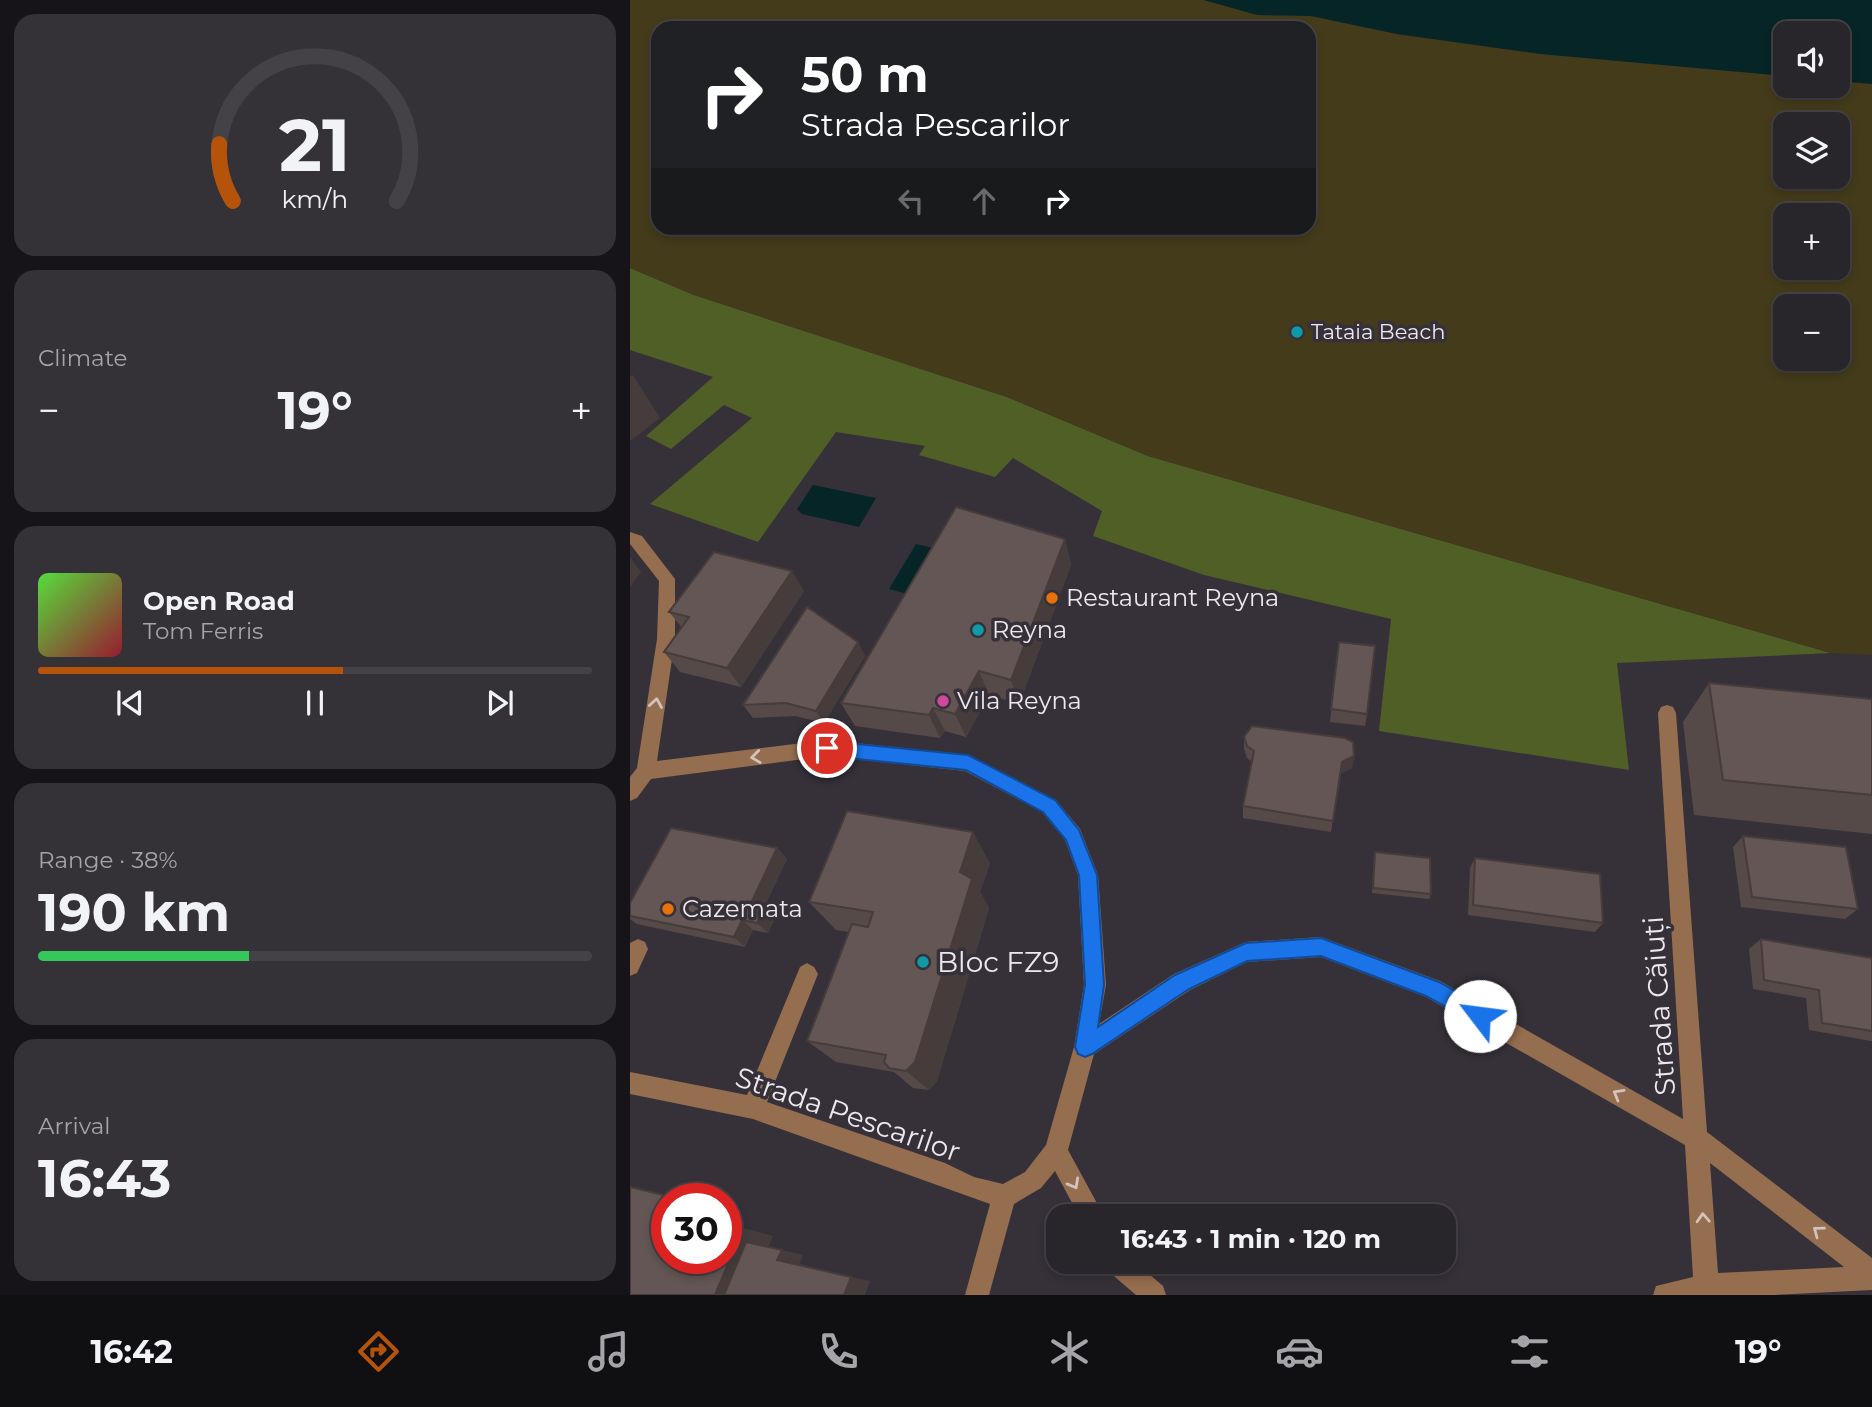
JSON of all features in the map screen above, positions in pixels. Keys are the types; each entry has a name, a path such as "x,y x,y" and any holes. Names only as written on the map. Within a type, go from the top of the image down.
{"street":[{"path":"630,538 636,540 667,579 666,639 646,771 630,792"},
{"name":"Strada Căiuți","path":"1667,713 1699,1140 1707,1291"},
{"path":"646,771 827,748 968,763 1049,806 1073,835 1088,875 1095,985 1085,1047 1056,1151 1034,1180 1004,1196 977,1295"},
{"path":"1085,1047 1182,982 1246,952 1321,947 1432,989 1699,1140 1872,1275"},
{"path":"753,1108 807,974"},
{"name":"Strada Pescarilor","path":"630,1083 753,1108 945,1175 971,1188 1004,1196"},
{"path":"1056,1151 1085,1204"},
{"path":"1130,1274 1154,1295"},
{"path":"1665,1295 1872,1275"}],"green space":[{"path":"630,268 694,295 1007,397 1148,456 1831,653 1617,663 1629,770 1379,731 1391,619 1204,575 1093,536 1102,511 1013,458 995,477 919,455 925,446 836,432 758,542 650,504 752,418 724,405 671,449 646,436 713,377 630,350"}],"sand":[{"name":"Tataia Beach","path":"630,0 1204,0 1257,15 1311,16 1397,34 1541,54 1773,75 1773,98 1850,98 1850,82 1872,84 1872,655 1831,653 1148,456 1007,397 694,295 630,268"}],"shaded area":[{"path":"1204,0 1872,0 1872,84 1850,82 1850,21 1773,21 1773,75 1541,54 1397,34 1311,16 1257,15"},
{"path":"813,485 876,498 859,527 802,514 797,509"},
{"path":"916,544 942,550 915,596 889,589"}],"building":[{"name":"Reyna","path":"956,507 1065,539 1011,680 979,671 955,714 933,708 929,715 841,703"},
{"path":"714,552 792,571 727,668 664,652 689,617 669,612"},
{"path":"807,607 858,642 816,711 786,703 743,705"},
{"path":"1339,642 1375,646 1367,714 1331,709"},
{"path":"1709,683 1872,699 1872,795 1723,780"},
{"path":"1252,726 1345,738 1353,742 1354,756 1342,762 1333,821 1243,806 1254,751 1247,746 1244,737"},
{"name":"Bloc FZ9","path":"847,811 973,832 960,872 972,879 915,1062 906,1071 889,1068 884,1062 886,1055 807,1041 852,924 868,927 873,912 809,902"},
{"path":"671,828 777,848 752,901 766,904 757,923 742,920 734,937 630,916 630,903"},
{"path":"1743,836 1846,847 1858,909 1752,897"},
{"path":"1375,852 1430,858 1431,894 1373,888"},
{"path":"1475,858 1600,874 1603,923 1473,905"},
{"path":"1761,939 1872,958 1872,1031 1822,1023 1819,990 1764,980"},
{"path":"630,1187 651,1192 651,1274 724,1274 715,1295 630,1295"},
{"path":"746,1242 782,1250 777,1260 851,1277 844,1295 724,1295 733,1274 742,1274 742,1252"}],"place":[{"name":"Tataia Beach","path":"1297,332"},
{"name":"Restaurant Reyna","path":"1052,598"},
{"name":"Reyna","path":"978,630"},
{"name":"Vila Reyna","path":"943,701"},
{"name":"Cazemata","path":"668,909"},
{"name":"Bloc FZ9","path":"923,962"}],"route":[{"path":"827,748 968,763 1049,806 1073,835 1088,875 1095,985 1085,1047 1182,982 1246,952 1321,947 1432,989 1480,1016"}]}
